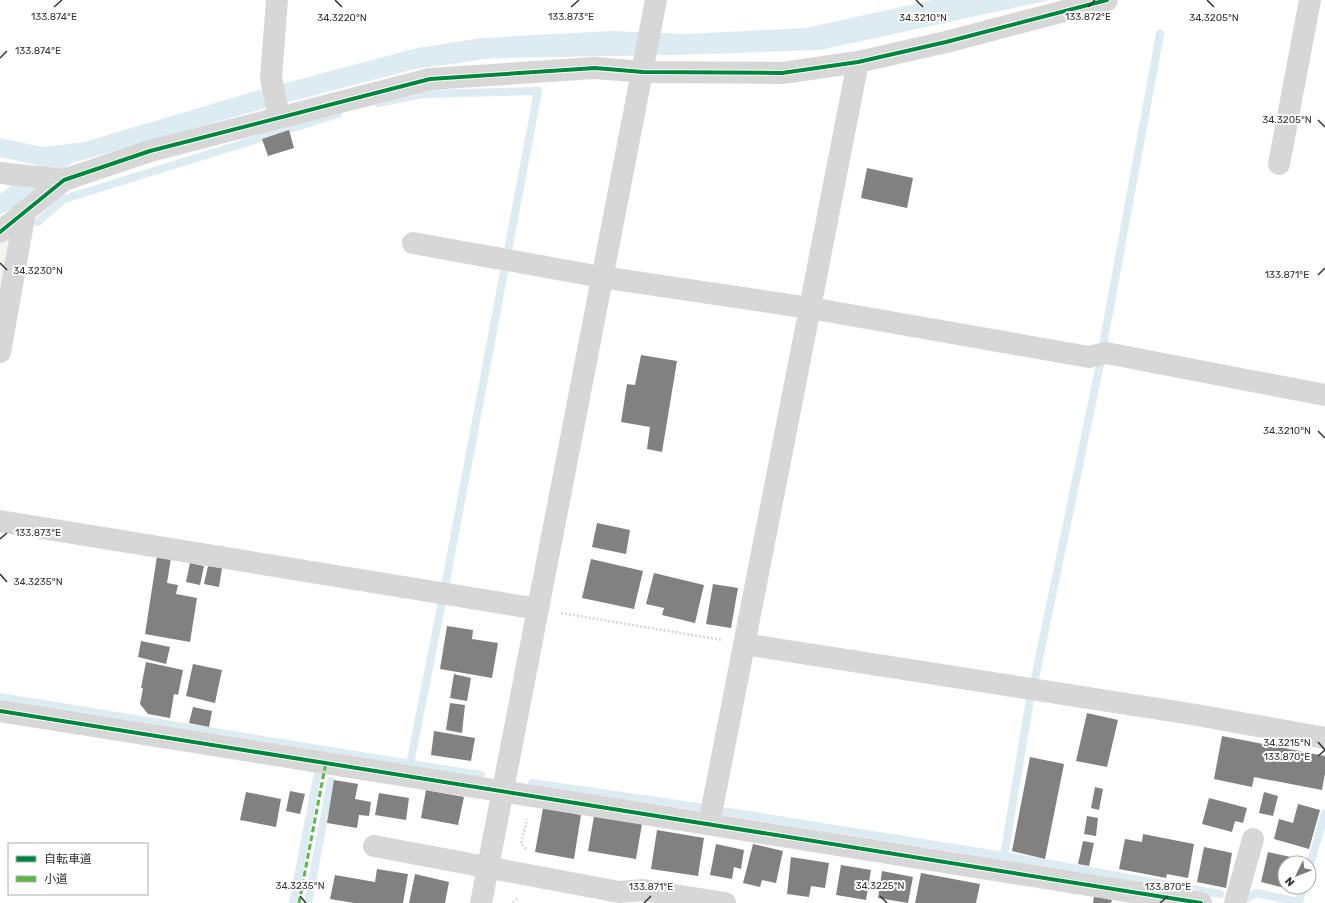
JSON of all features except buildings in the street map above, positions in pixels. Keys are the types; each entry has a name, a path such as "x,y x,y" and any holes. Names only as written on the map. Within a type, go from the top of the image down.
{"street":[{"path":"277,0 271,78 278,113"},
{"path":"481,903 601,277 656,0"},
{"path":"9,175 59,180 278,113 430,79 644,66 782,72 858,62 946,42 1107,0"},
{"path":"1279,164 1310,0"},
{"path":"709,824 858,62"},
{"path":"0,232 25,212 59,180"},
{"path":"0,352 25,212"},
{"path":"413,243 601,277 810,308 1089,357 1106,353 1325,395"},
{"path":"0,521 538,609"},
{"path":"744,644 1183,713 1325,738"},
{"path":"0,711 502,790 1201,903"},
{"path":"1235,903 1252,839"},
{"path":"374,846 618,898 643,890 725,903"}],"path":[{"path":"538,609 744,644"}],"shaded area":[{"path":"933,0 1050,0 820,50 679,55 493,58 415,69 266,108 72,163 23,202 0,215 0,194 37,165 0,157 0,138 43,147 84,142 256,91 417,48 482,38 609,31 685,34 806,28"},
{"path":"7,239 13,243 0,304 0,244"}],"waterway":[{"path":"1103,345 1160,34"},
{"path":"0,697 410,764 443,597 538,91 423,94 378,103"},
{"path":"38,222 64,199 338,114"},
{"path":"1034,683 1100,364"},
{"path":"1004,856 1030,699"},
{"path":"410,764 481,775"},
{"path":"293,903 318,772"},
{"path":"308,903 331,781"},
{"path":"532,783 705,808 706,802"},
{"path":"716,810 1004,856 1220,894"},
{"path":"1313,855 1325,813"},
{"path":"1247,898 1256,893 1299,902 1301,895"}],"marked path":[{"path":"299,903 326,762"}],"cycle path":[{"path":"0,232 64,180 150,151 430,79 595,68 643,72 782,73 858,62 946,42 1107,0"},
{"path":"0,711 1201,903"}]}
